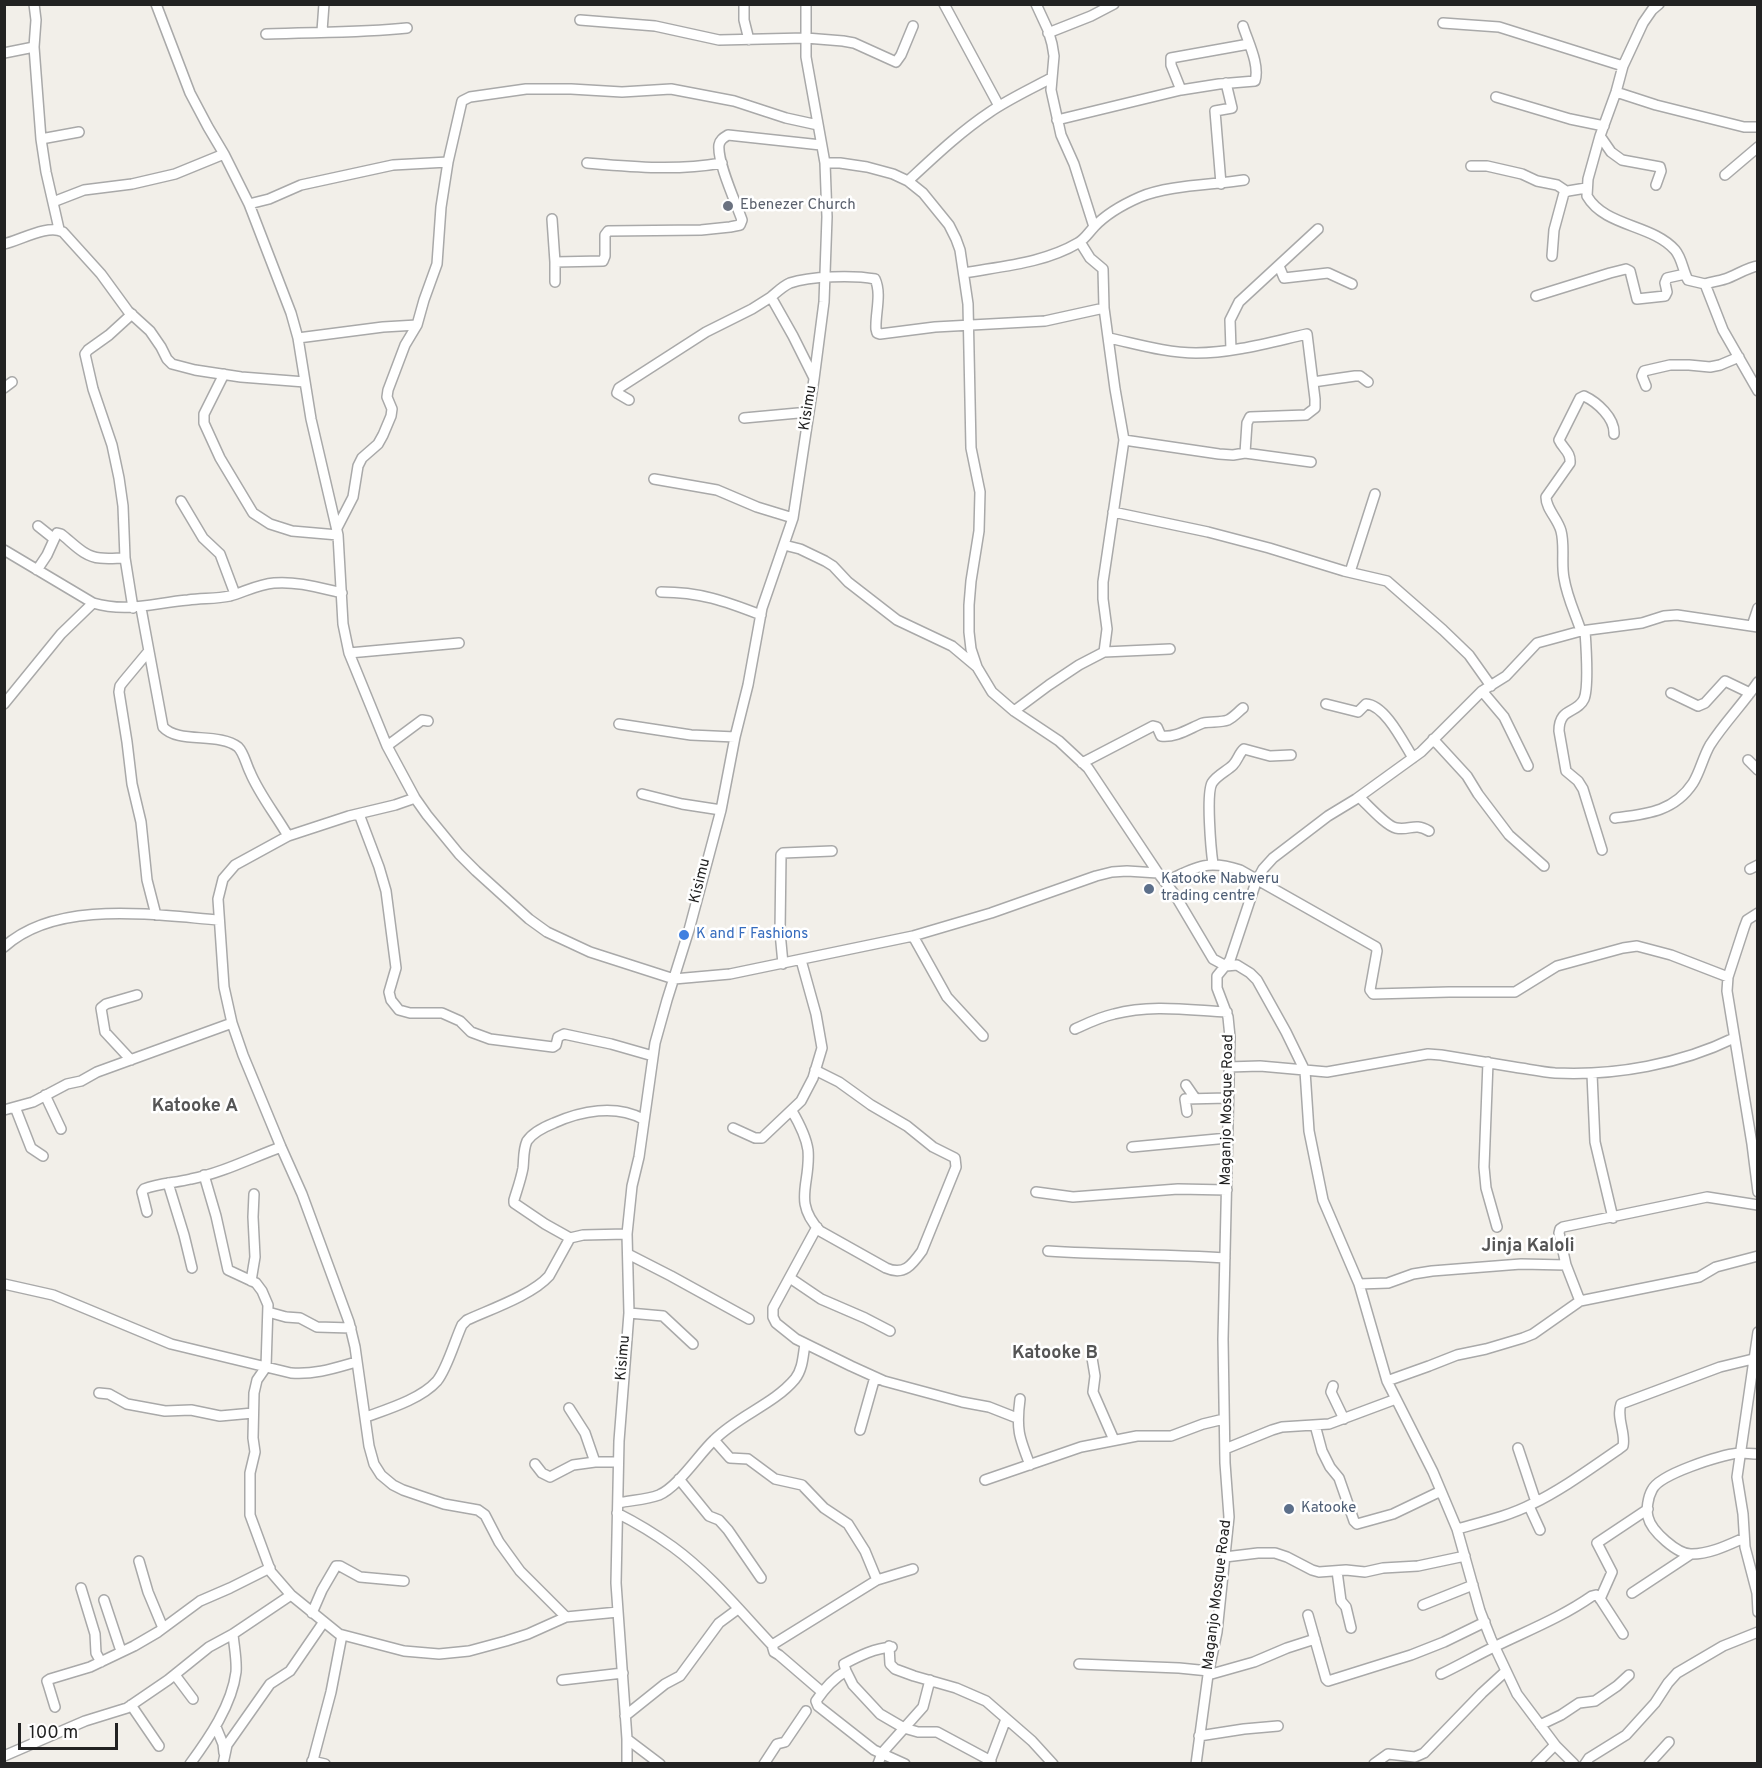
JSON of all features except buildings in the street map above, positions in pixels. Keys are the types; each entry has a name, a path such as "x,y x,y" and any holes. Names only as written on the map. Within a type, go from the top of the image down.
{"street":[{"path":"34,4 36,20 34,47 42,139 52,202 59,229"},
{"path":"156,4 190,93 249,204 291,313 298,338 311,419 337,532 343,624 348,653 387,746 415,798 459,854 529,919 547,932 590,952 674,979 730,974 913,936 991,913 1112,872 1158,873"},
{"path":"322,31 324,4"},
{"path":"744,4 744,20 749,39"},
{"name":"Kisimu","path":"627,1764 616,1583 618,1462 629,1313 627,1234 653,1056 721,810 761,615 774,569 793,518 814,379 826,278 827,217 825,163 806,57 806,4"},
{"path":"944,4 999,106"},
{"path":"1036,4 1048,33 1054,56 1051,90 1057,120 1094,227"},
{"path":"1048,33 1114,4"},
{"path":"1659,4 1642,23 1623,66 1586,188 1587,196 1603,212 1656,236 1676,251 1686,277 1691,281 1705,284 1724,280 1758,266"},
{"path":"580,20 655,26 709,39 806,38 854,43 896,62 913,26"},
{"path":"1443,23 1499,27 1623,66"},
{"path":"1057,120 1181,90 1256,80 1253,58 1243,26"},
{"path":"266,34 322,31 370,32 407,28"},
{"path":"1181,90 1171,58 1249,44"},
{"path":"4,52 34,47"},
{"path":"908,181 956,137 999,106 1052,78"},
{"path":"1221,184 1215,111 1232,108 1226,83"},
{"path":"337,532 352,497 358,466 362,458 378,444 392,412 387,398 388,390 405,345 417,325 437,264 441,207 462,100 526,89 622,92 661,89 688,91 734,101 786,118 818,125"},
{"path":"1616,92 1667,108 1744,127 1756,127"},
{"path":"1496,97 1602,131 1611,152 1622,160 1660,167 1661,171 1656,185"},
{"path":"42,139 79,132"},
{"path":"555,262 603,261 605,256 604,235 608,231 701,230 740,225 742,220 722,163 719,143 728,135 821,145"},
{"path":"1725,175 1758,147"},
{"path":"52,202 84,190 142,182 175,174 224,154"},
{"path":"249,204 269,199 301,185 393,165 448,162"},
{"path":"587,163 675,169 722,163"},
{"path":"825,163 867,167 908,181 922,193 949,225 960,250 968,304 971,448 980,492 979,531 969,605 971,649 977,667 992,692 1014,711 1059,741 1082,763 1175,895 1214,959 1226,966 1237,965 1250,973 1257,980 1279,1020 1305,1071 1309,1131 1320,1189 1359,1284 1387,1381 1457,1529 1485,1622 1517,1694 1555,1745 1574,1764"},
{"path":"1471,166 1487,166 1522,174 1566,191 1586,188"},
{"path":"964,273 1052,255 1080,242 1094,227 1120,207 1143,196 1166,190 1244,180"},
{"path":"1552,256 1558,210 1566,191"},
{"path":"552,219 555,282"},
{"path":"4,244 43,231 59,229 68,235 132,314 150,331 172,364 224,374 305,382"},
{"path":"1231,350 1230,320 1239,302 1318,229"},
{"path":"1080,242 1090,258 1103,269 1104,308 1124,440 1103,582 1107,629 1104,652"},
{"path":"1279,266 1284,278 1328,273 1352,284"},
{"path":"1536,296 1626,269 1630,271 1637,299 1656,297 1667,294 1665,283 1667,278 1685,274"},
{"path":"629,400 617,393 619,388 706,332 752,309 791,283 806,279 875,279 878,334 935,327 1045,321 1104,308"},
{"path":"1705,284 1724,330 1758,392"},
{"path":"771,297 814,379"},
{"path":"132,314 85,354 93,389 112,445 123,506 125,558 148,652 163,727 173,735 213,739 238,747 250,774 288,836"},
{"path":"298,338 417,325"},
{"path":"1109,338 1158,349 1189,352 1231,350 1306,334 1315,408 1306,414 1250,417 1245,453"},
{"path":"1646,386 1642,376 1644,371 1670,365 1710,367 1738,357"},
{"path":"224,374 204,414 204,423 220,458 253,513 270,524 292,531 337,532"},
{"path":"1313,382 1354,376 1360,376 1368,382"},
{"path":"1602,850 1583,789 1578,781 1566,771 1558,731 1563,714 1579,704 1584,697 1586,661 1583,631 1571,606 1563,576 1561,530 1545,500 1570,464 1571,457 1560,443 1559,437 1580,398 1584,396 1604,412 1614,425 1614,434"},
{"path":"744,418 809,412"},
{"path":"1124,440 1219,454 1245,453 1311,462"},
{"path":"654,480 717,490 757,507 793,518"},
{"path":"1350,572 1374,494"},
{"path":"181,501 204,538 220,554 235,594"},
{"path":"1113,512 1208,532 1387,581 1469,655 1491,686"},
{"path":"38,526 53,538"},
{"path":"37,570 47,555 55,534 58,533 83,552 99,558 125,558"},
{"path":"784,545 800,549 833,566 848,582 897,620 952,646 977,667"},
{"path":"4,550 93,603 106,607 137,608 212,598 273,583 310,586 342,593"},
{"path":"661,592 703,595 761,615"},
{"path":"4,704 61,634 93,603"},
{"path":"1755,626 1758,608"},
{"name":"Maganjo Mosque Road","path":"1196,1764 1216,1632 1229,1517 1223,1339 1230,1037 1227,1012 1216,980 1232,954 1257,880 1273,858 1328,816 1413,758 1482,691 1506,676 1537,643 1583,631 1642,623 1664,616 1677,615 1755,626"},
{"path":"348,653 459,643"},
{"path":"1014,711 1064,675 1104,652 1170,649"},
{"path":"148,652 123,682 119,692 132,784 141,822 147,880 156,915"},
{"path":"1671,693 1698,706 1705,703 1725,681 1750,693"},
{"path":"1615,818 1662,810 1680,797 1693,782 1711,744 1758,682"},
{"path":"1482,691 1504,717 1528,766"},
{"path":"1326,704 1358,712 1366,704 1371,704 1389,719 1413,758"},
{"path":"1082,763 1153,726 1157,727 1161,736 1176,735 1206,722 1231,719 1243,708"},
{"path":"387,746 422,720 428,721"},
{"path":"619,724 691,735 735,737"},
{"path":"1433,739 1467,776 1509,835 1544,866"},
{"path":"1213,864 1210,786 1217,777 1233,765 1244,749 1270,756 1292,755"},
{"path":"1748,760 1758,770"},
{"path":"642,794 682,804 721,810"},
{"path":"1359,797 1390,825 1400,828 1417,825 1429,831"},
{"path":"415,798 288,836 235,865 224,879 218,899 224,987 232,1023 243,1055 313,1222 351,1328 369,1446 374,1464 381,1475 393,1485 427,1499 478,1510 485,1515 499,1542 520,1571 566,1617"},
{"path":"359,814 380,867 386,891 396,968 389,992 391,1000 399,1010 410,1013 442,1013 460,1021 471,1032 490,1040 553,1047 558,1037 564,1034 653,1056"},
{"path":"783,964 780,932 781,855 783,853 832,851"},
{"path":"1165,882 1192,868 1213,864 1224,864 1240,870 1376,947 1371,990 1373,994 1515,992 1557,966 1637,946 1671,955 1728,977"},
{"path":"5,944 29,931 70,917 93,914 134,913 219,920"},
{"path":"1758,913 1747,920 1728,977 1727,991 1758,1192"},
{"path":"913,936 947,997 983,1036"},
{"path":"733,1128 755,1138 762,1138 772,1126 801,1101 813,1078 822,1042 801,960"},
{"path":"131,1060 116,1041 105,1032 101,1008 106,1004 137,994"},
{"path":"1075,1029 1106,1016 1144,1008 1227,1012"},
{"path":"4,1110 33,1102 67,1084 81,1081 97,1072 232,1023"},
{"path":"1228,1067 1260,1066 1328,1072 1428,1054 1552,1073 1592,1074 1636,1068 1681,1058 1710,1050 1734,1038"},
{"path":"1488,1062 1484,1167 1486,1188 1497,1227"},
{"path":"792,1111 802,1129 807,1148 805,1205 807,1213 820,1231 892,1271 902,1271 922,1251 957,1163 955,1158 933,1147 907,1126 871,1106 839,1082 815,1070"},
{"path":"1592,1074 1595,1142 1613,1218"},
{"path":"1186,1085 1195,1098"},
{"path":"45,1095 61,1129"},
{"path":"1186,1112 1185,1099 1228,1098"},
{"path":"15,1107 31,1148 43,1156"},
{"path":"627,1234 583,1235 570,1238 514,1203 514,1200 523,1169 525,1148 529,1138 541,1128 588,1111 634,1114 644,1119"},
{"path":"1132,1147 1228,1138"},
{"path":"147,1212 142,1190 159,1183 191,1179 228,1168 281,1147"},
{"path":"204,1175 228,1270 256,1283 268,1305 266,1367 255,1387 253,1413 255,1452 250,1473 250,1515 270,1569 291,1595 323,1623 342,1635 404,1651 439,1654 469,1651 528,1635 566,1617 618,1612"},
{"path":"168,1183 192,1268"},
{"path":"1036,1192 1073,1197 1178,1189 1227,1190"},
{"path":"251,1281 255,1257 254,1194"},
{"path":"1580,1301 1566,1265 1559,1233 1563,1227 1707,1197 1758,1205"},
{"path":"817,1227 773,1308 776,1323 805,1344 875,1377 962,1402 989,1407 1017,1418"},
{"path":"366,1417 409,1401 436,1382 462,1325 467,1320 512,1300 544,1281 570,1238"},
{"path":"1048,1251 1225,1258"},
{"path":"628,1254 749,1319"},
{"path":"1387,1381 1456,1355 1529,1336 1580,1301 1699,1276 1716,1266 1758,1256"},
{"path":"1359,1284 1388,1283 1432,1271 1521,1264 1566,1265"},
{"path":"790,1278 821,1299 890,1330"},
{"path":"4,1284 53,1295 171,1344 266,1367 304,1374 356,1362"},
{"path":"268,1312 300,1318 324,1329 351,1328"},
{"path":"629,1313 663,1316 693,1344"},
{"path":"1758,1332 1737,1484 1743,1514 1744,1538 1755,1581 1758,1612"},
{"path":"617,1508 658,1495 679,1479 714,1440 740,1418 771,1400 800,1370 805,1344"},
{"path":"1091,1352 1095,1376 1093,1392 1114,1440"},
{"path":"1457,1529 1533,1504 1623,1446 1619,1411 1621,1404 1720,1367 1754,1364"},
{"path":"860,1430 875,1377"},
{"path":"1333,1386 1331,1392 1344,1419"},
{"path":"99,1393 109,1394 138,1408 165,1411 190,1410 220,1416 253,1413"},
{"path":"1020,1399 1017,1418 1019,1436 1030,1465"},
{"path":"1225,1449 1282,1427 1329,1424 1396,1400"},
{"path":"569,1408 585,1433 595,1462"},
{"path":"985,1480 1081,1447 1137,1436 1171,1436 1224,1419"},
{"path":"1316,1425 1325,1457 1339,1478 1357,1524 1393,1514 1441,1491"},
{"path":"714,1440 730,1458 745,1457 775,1479 802,1485 824,1508 848,1524 865,1551 877,1580"},
{"path":"1518,1448 1540,1530"},
{"path":"1744,1538 1717,1549 1685,1554 1655,1531 1648,1518 1648,1509 1653,1487 1669,1477 1702,1462 1740,1453 1758,1454"},
{"path":"535,1464 542,1473 550,1477 573,1465 618,1462"},
{"path":"679,1479 709,1516 719,1520 728,1530 761,1578"},
{"path":"617,1508 692,1563 772,1645 774,1652 822,1692"},
{"path":"1600,1599 1612,1572 1597,1543 1648,1509"},
{"path":"1225,1557 1275,1552 1312,1570 1365,1572 1383,1568 1418,1566 1465,1556"},
{"path":"1632,1593 1691,1554"},
{"path":"139,1561 148,1592 163,1628"},
{"path":"312,1613 336,1566 360,1577 404,1581"},
{"path":"55,1707 47,1681 90,1667 134,1646 200,1601 270,1569"},
{"path":"772,1645 877,1580 913,1569"},
{"path":"1336,1571 1341,1601 1346,1607 1351,1628"},
{"path":"1423,1605 1473,1585"},
{"path":"81,1588 95,1634 96,1653 101,1662"},
{"path":"4,1756 85,1721 120,1711 131,1705 175,1675 208,1647 291,1595"},
{"path":"1441,1674 1494,1646 1540,1626 1596,1595 1623,1634"},
{"path":"104,1600 121,1651"},
{"path":"625,1716 665,1684 680,1676 719,1623 738,1609"},
{"path":"1308,1615 1326,1679 1331,1681 1411,1655 1485,1622"},
{"path":"224,1760 227,1745 270,1684 290,1671 323,1623"},
{"path":"1585,1764 1589,1758 1626,1735 1677,1673 1723,1646 1758,1632"},
{"path":"189,1764 216,1727 233,1685 236,1671 232,1634"},
{"path":"325,1764 312,1762 331,1692 342,1635"},
{"path":"1079,1664 1179,1668 1208,1673 1254,1662 1287,1648 1315,1640"},
{"path":"1006,1719 991,1762 937,1732 918,1732 904,1728 880,1714 853,1685 844,1664 876,1649 891,1647 890,1664 895,1669 981,1699 994,1707 1032,1741 1053,1764"},
{"path":"846,1671 822,1692 816,1701 818,1706 874,1750 904,1764"},
{"path":"1374,1764 1388,1754 1415,1757 1424,1753 1506,1671"},
{"path":"562,1680 623,1673"},
{"path":"175,1675 193,1699"},
{"path":"1540,1725 1579,1703 1595,1701 1629,1675"},
{"path":"878,1764 882,1754 923,1707 930,1680"},
{"path":"131,1705 159,1746"},
{"path":"764,1764 777,1744 785,1742 806,1711"},
{"path":"1199,1736 1278,1726"},
{"path":"216,1727 222,1744 224,1760"},
{"path":"627,1739 660,1764"},
{"path":"1649,1764 1669,1742"},
{"path":"1536,1764 1555,1745"}],"place":[{"name":"Ebenezer Church","path":"728,206"},
{"name":"Katooke Nabweru trading centre","path":"1149,889"},
{"name":"K and F Fashions","path":"684,935"},
{"name":"Katooke","path":"1289,1509"}],"district":[{"name":"Katooke A","path":"195,1107"},
{"name":"Jinja Kaloli","path":"1528,1247"},
{"name":"Katooke B","path":"1055,1354"}]}
